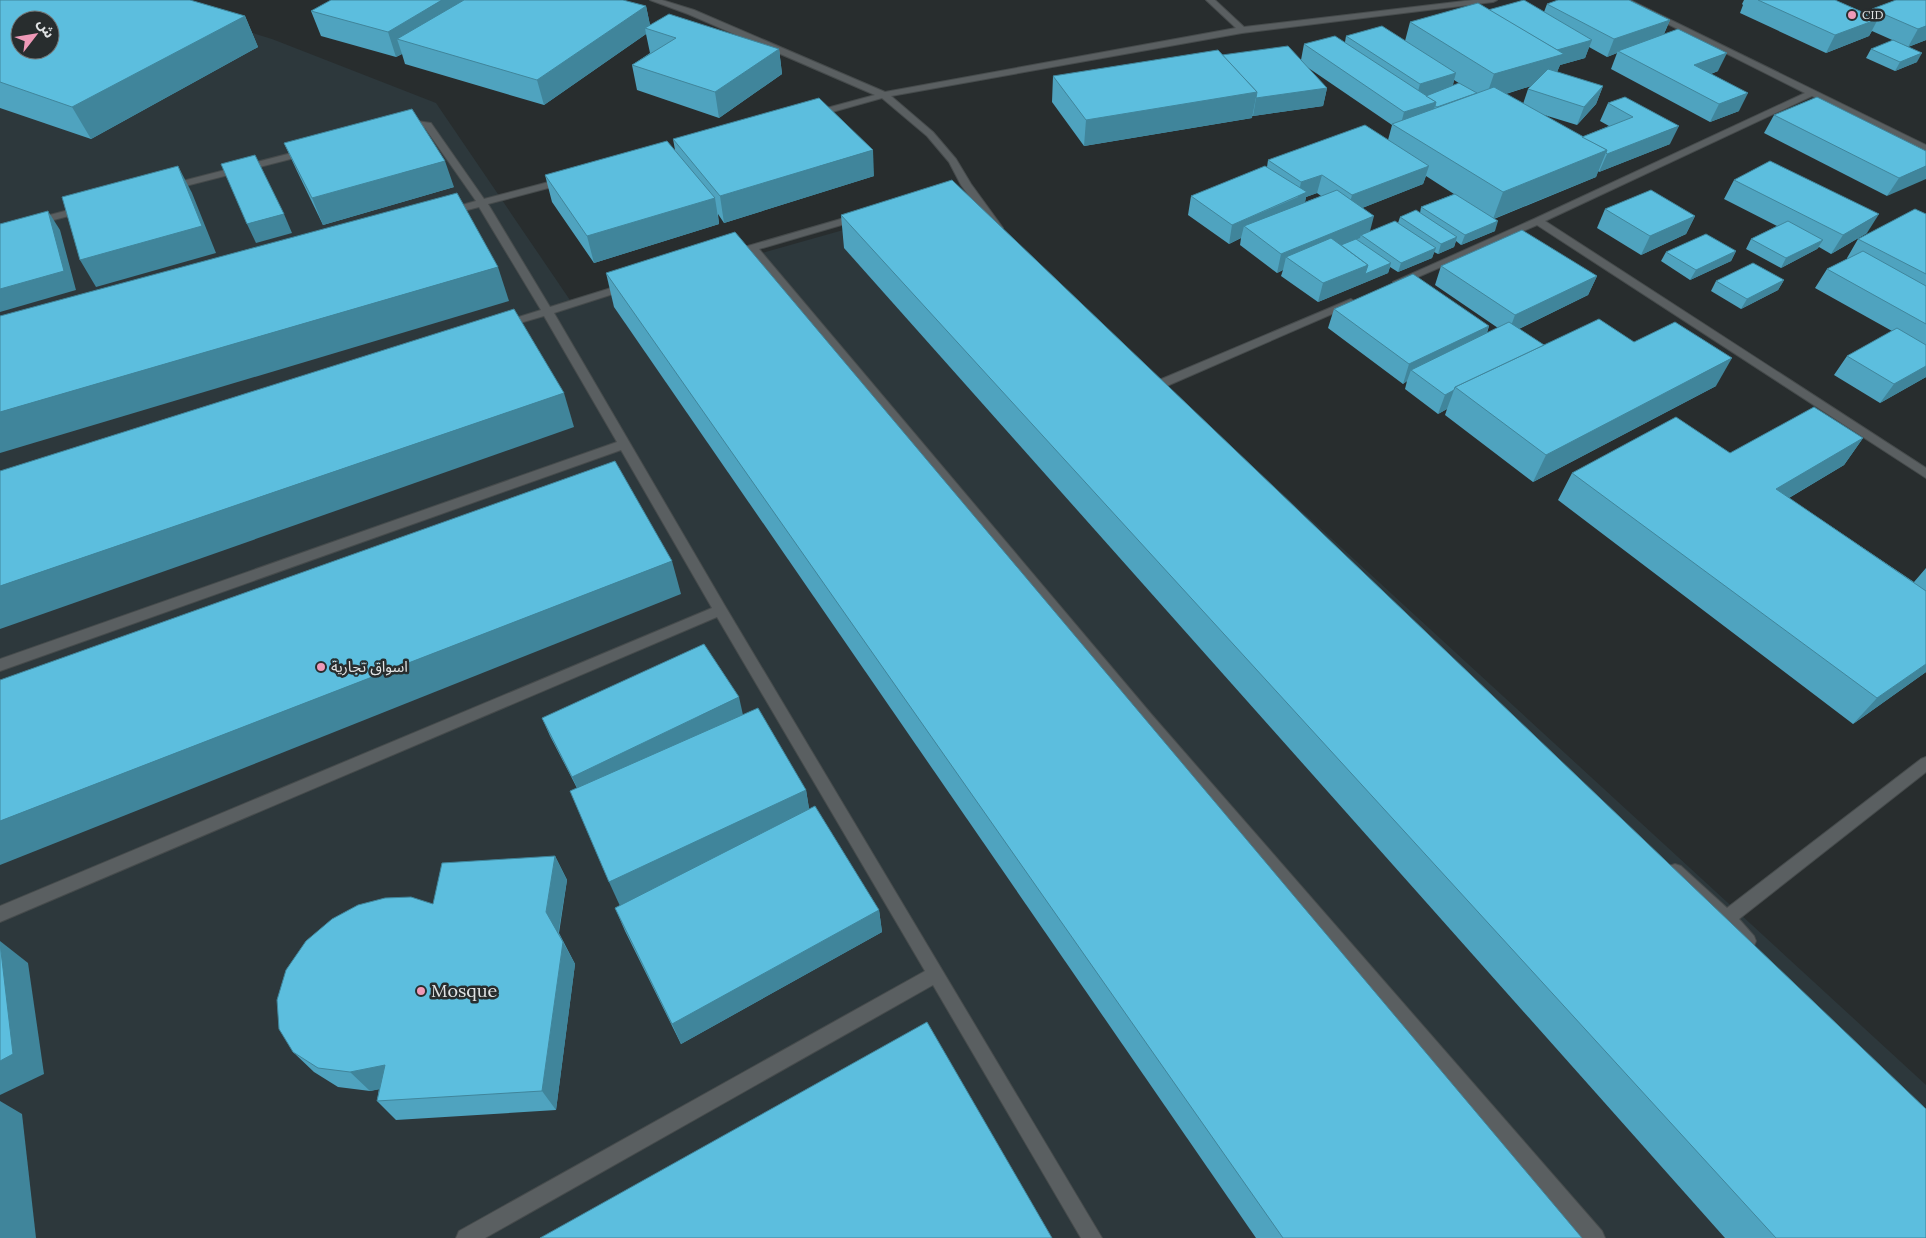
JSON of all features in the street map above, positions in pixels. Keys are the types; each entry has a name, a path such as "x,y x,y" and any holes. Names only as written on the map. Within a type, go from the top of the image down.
{"street":[{"path":"654,0 691,12 884,95 930,134 953,161 962,187 1004,236"},
{"path":"1210,0 1242,30"},
{"path":"807,116 884,95 1242,30 1493,0"},
{"path":"1624,0 1926,149"},
{"path":"1384,288 1538,221 1812,93"},
{"path":"395,130 417,124 428,125 482,202 720,610 1092,1238"},
{"path":"164,189 318,149"},
{"path":"435,216 578,177"},
{"path":"0,231 96,206"},
{"path":"734,254 874,213"},
{"path":"1538,221 1926,474"},
{"path":"753,248 1147,720 1595,1238"},
{"path":"491,329 641,282"},
{"path":"1149,389 1357,299"},
{"path":"0,665 624,444"},
{"path":"0,914 720,610"},
{"path":"1727,918 1926,763"},
{"path":"1668,864 1727,918 1760,954"},
{"path":"466,1238 936,974"}],"shaded area":[{"path":"0,0 147,0 272,39 436,103 574,306 960,197 1926,1085 1926,1238 0,1238"}],"building":[{"path":"0,0 190,0 245,16 72,107 0,82"},
{"path":"331,0 442,0 388,32 311,11"},
{"path":"464,0 623,0 646,6 537,80 397,39"},
{"path":"1524,0 1592,40 1557,50 1488,10"},
{"path":"1558,0 1629,0 1670,20 1614,39 1547,4"},
{"path":"1758,0 1835,0 1878,19 1835,35"},
{"path":"1896,0 1926,0 1926,26 1918,29 1872,9"},
{"path":"1478,3 1564,54 1494,74 1410,22"},
{"path":"669,14 779,49 715,92 632,65 676,38 645,28"},
{"path":"1382,26 1456,73 1420,84 1346,36"},
{"path":"1678,29 1727,53 1694,65 1748,93 1719,104 1618,51"},
{"path":"1335,36 1436,102 1404,112 1304,44"},
{"path":"1893,40 1922,53 1900,62 1871,49"},
{"path":"1288,46 1327,88 1256,98 1257,92 1222,55"},
{"path":"1218,50 1257,92 1086,120 1053,76"},
{"path":"1548,69 1603,86 1584,107 1528,89"},
{"path":"1459,83 1477,93 1437,107 1435,106 1436,102 1426,96"},
{"path":"1494,87 1607,150 1503,192 1392,124"},
{"path":"1625,97 1679,126 1607,154 1607,150 1582,137 1633,117 1608,103"},
{"path":"1817,97 1926,151 1926,166 1899,178 1774,115"},
{"path":"819,98 873,150 720,196 673,139"},
{"path":"412,109 445,161 312,198 284,143"},
{"path":"1365,125 1429,166 1352,195 1322,175 1301,182 1268,160"},
{"path":"667,141 715,198 587,236 545,175"},
{"path":"255,155 284,214 247,224 221,164"},
{"path":"1770,161 1879,214 1843,235 1734,180"},
{"path":"178,166 202,226 80,260 62,197"},
{"path":"1265,166 1307,192 1232,225 1191,196"},
{"path":"952,180 1926,1109 1926,1238 1776,1238 841,215"},
{"path":"1337,190 1374,216 1281,254 1244,226"},
{"path":"1651,190 1695,216 1650,236 1605,209"},
{"path":"457,193 498,267 0,412 0,316"},
{"path":"1455,194 1498,221 1465,235 1421,207"},
{"path":"1915,209 1926,214 1926,274 1858,239"},
{"path":"1416,210 1457,237 1441,244 1400,217"},
{"path":"48,211 64,271 0,289 0,224"},
{"path":"1395,221 1436,248 1401,263 1361,235"},
{"path":"1788,221 1823,240 1786,258 1751,239"},
{"path":"1522,230 1597,276 1515,315 1441,266"},
{"path":"735,232 1582,1238 1283,1238 606,273"},
{"path":"1706,234 1736,251 1696,270 1666,252"},
{"path":"1331,238 1368,265 1323,283 1286,257"},
{"path":"1356,239 1391,263 1365,274 1368,265 1341,245"},
{"path":"1863,251 1926,286 1926,324 1827,269"},
{"path":"1753,263 1784,280 1747,299 1716,281"},
{"path":"1413,274 1489,326 1409,364 1334,309"},
{"path":"514,309 564,393 0,586 0,471"},
{"path":"1599,319 1634,342 1675,322 1732,358 1546,455 1455,387"},
{"path":"1509,322 1544,345 1455,387 1454,390 1445,395 1411,370"},
{"path":"1897,328 1926,345 1926,366 1894,384 1847,356"},
{"path":"1814,407 1863,438 1776,489 1926,591 1926,664 1877,698 1572,473 1676,417 1730,453"},
{"path":"615,461 672,561 0,821 0,680"},
{"path":"704,644 739,697 572,777 542,718"},
{"path":"758,708 806,790 609,882 570,791"},
{"path":"815,806 879,910 672,1024 615,908"},
{"path":"555,856 546,912 563,942 542,1091 377,1101 385,1065 350,1072 318,1068 293,1052 279,1029 277,1000 286,970 306,941 332,919 358,905 385,898 411,897 433,904 442,863"},
{"path":"0,943 13,1054 0,1061"},
{"path":"927,1022 1052,1238 540,1238"}],"place":[{"name":"CID","path":"1852,15"},
{"name":"اسواق تجارية","path":"321,667"},
{"name":"Mosque","path":"421,991"}]}
